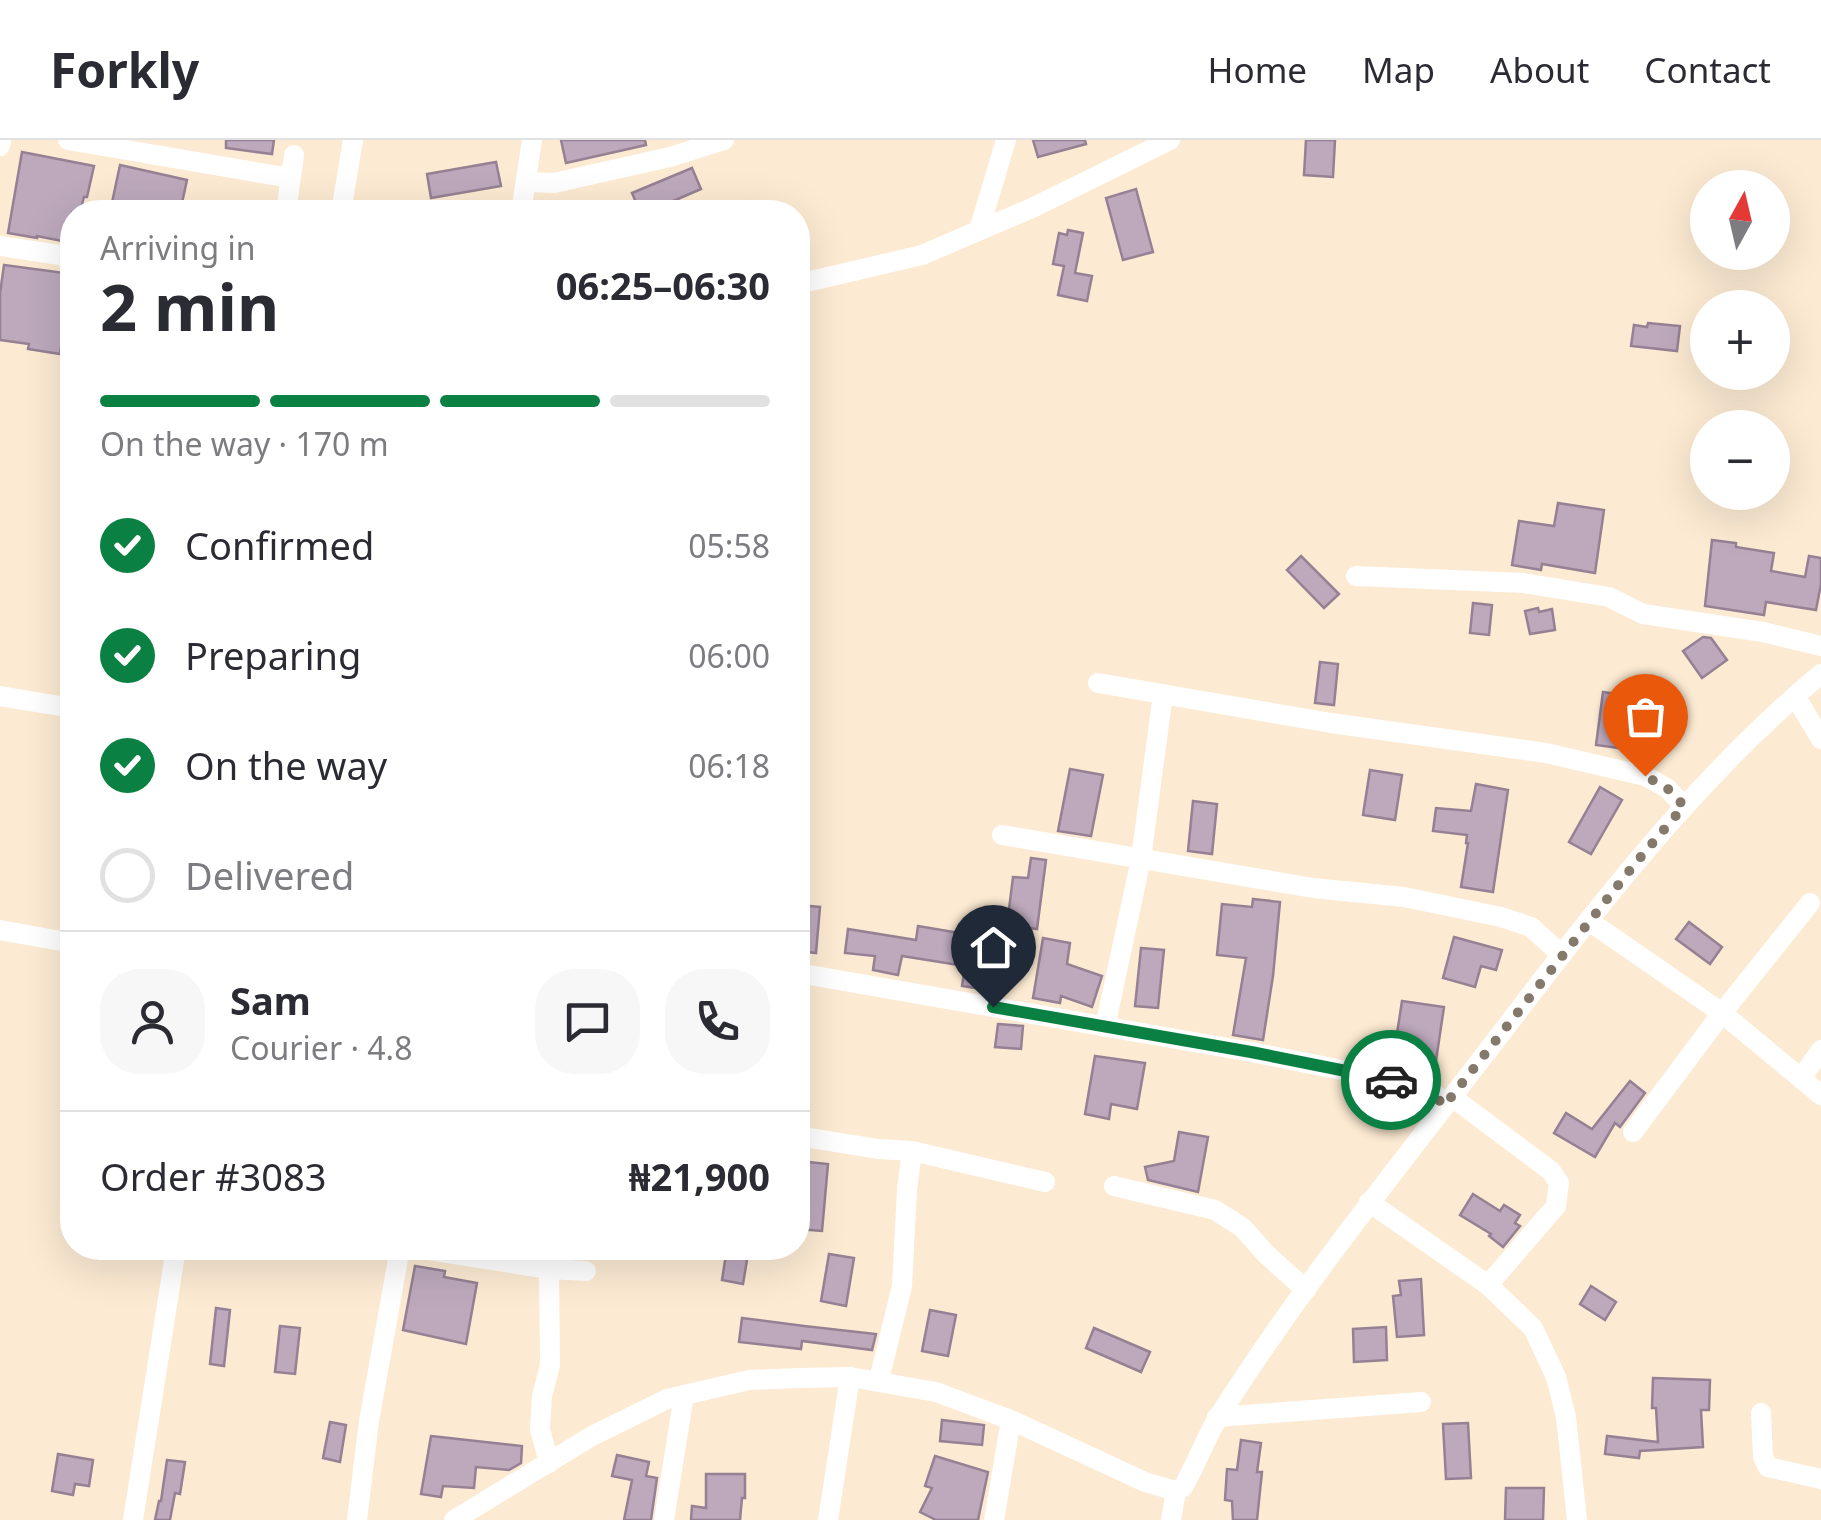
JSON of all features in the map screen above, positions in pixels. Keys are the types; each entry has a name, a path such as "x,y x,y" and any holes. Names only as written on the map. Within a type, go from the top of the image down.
{"street":[{"path":"68,140 290,178"},
{"path":"343,200 353,140"},
{"path":"523,200 532,140"},
{"path":"526,182 554,183 670,157 724,140"},
{"path":"979,230 1006,140"},
{"path":"810,281 922,254 1016,215 1170,140"},
{"path":"287,200 294,156"},
{"path":"995,181 1016,215"},
{"path":"0,246 60,255"},
{"path":"1356,576 1524,583 1609,598 1643,614 1764,632 1821,646"},
{"path":"464,1517 634,1414 667,1399 750,1380 850,1377 936,1392 1011,1420 1145,1482 1176,1491 1183,1487 1218,1418 1264,1346 1368,1202 1657,837 1759,729 1821,674"},
{"path":"1098,683 1331,723 1546,753 1645,776 1667,788 1684,806"},
{"path":"1105,1027 1141,859 1163,694"},
{"path":"0,696 60,706"},
{"path":"1795,696 1821,739"},
{"path":"1002,834 1501,917 1531,927 1562,955"},
{"path":"1634,1132 1810,903"},
{"path":"1589,921 1722,1013 1821,1095"},
{"path":"0,930 60,941"},
{"path":"810,975 1422,1086 1551,1172 1559,1183 1556,1206 1488,1285"},
{"path":"1801,1078 1821,1050"},
{"path":"810,1138 912,1151 1045,1182"},
{"path":"879,1380 902,1286 912,1151"},
{"path":"1114,1186 1215,1210 1243,1228 1306,1290"},
{"path":"1368,1202 1488,1285 1533,1328 1556,1376 1566,1417 1577,1520"},
{"path":"132,1520 174,1260"},
{"path":"357,1520 369,1420 398,1260"},
{"path":"492,1260 586,1271"},
{"path":"549,1269 550,1365 542,1396 540,1429 549,1463"},
{"path":"828,1520 850,1377"},
{"path":"664,1520 684,1395"},
{"path":"1218,1418 1421,1402"},
{"path":"1761,1413 1763,1457 1768,1467 1821,1479"},
{"path":"994,1520 1011,1420"},
{"path":"1172,1520 1176,1491"}],"building":[{"path":"226,140 274,140 272,154 226,148"},
{"path":"561,140 645,140 646,145 566,163"},
{"path":"1033,140 1085,140 1086,144 1038,157"},
{"path":"1306,140 1335,140 1333,177 1304,175"},
{"path":"22,152 94,166 87,197 60,200 60,241 8,233"},
{"path":"496,162 501,186 431,198 427,174"},
{"path":"120,165 187,180 183,200 113,200"},
{"path":"692,168 701,189 676,200 635,200 632,193"},
{"path":"1136,189 1153,252 1123,260 1106,198"},
{"path":"1068,230 1083,233 1075,273 1092,276 1087,301 1058,295 1064,266 1053,264 1059,233 1067,235"},
{"path":"4,265 60,272 60,354 0,340"},
{"path":"1648,323 1680,326 1677,351 1631,346 1634,325 1647,327"},
{"path":"1558,503 1604,510 1595,573 1542,564 1541,570 1512,565 1519,521 1554,526"},
{"path":"1712,540 1774,553 1771,571 1805,577 1809,556 1821,558 1816,610 1766,602 1764,615 1705,606"},
{"path":"1301,556 1339,594 1324,608 1287,570"},
{"path":"1473,603 1492,605 1489,635 1470,633"},
{"path":"1538,608 1539,612 1552,609 1555,630 1530,634 1525,611"},
{"path":"1703,637 1711,638 1727,660 1702,678 1683,651"},
{"path":"1320,662 1338,664 1334,705 1315,703"},
{"path":"1603,692 1653,699 1649,731 1666,733 1663,754 1596,745"},
{"path":"1070,769 1103,775 1091,836 1058,831"},
{"path":"1370,770 1402,775 1395,820 1363,815"},
{"path":"1476,784 1508,790 1493,892 1461,887 1467,835 1433,831 1436,808 1471,811"},
{"path":"1600,787 1622,800 1591,854 1569,842"},
{"path":"1193,801 1217,804 1212,854 1188,851"},
{"path":"1031,858 1046,860 1037,929 1007,925 1013,877 1028,878"},
{"path":"1253,899 1280,902 1263,1040 1233,1035 1246,958 1217,955 1222,904 1252,907"},
{"path":"810,906 820,907 816,953 810,952"},
{"path":"1689,922 1722,947 1710,964 1676,939"},
{"path":"918,926 971,935 972,926 998,931 988,990 962,986 965,966 902,956 898,975 873,970 875,956 845,953 848,929 916,940"},
{"path":"1454,937 1502,950 1496,970 1481,966 1475,987 1443,978"},
{"path":"1043,938 1070,943 1067,964 1102,976 1092,1007 1061,996 1060,1003 1033,998"},
{"path":"1141,948 1164,950 1158,1008 1135,1006"},
{"path":"1402,1001 1444,1007 1434,1074 1392,1066"},
{"path":"998,1024 1023,1026 1021,1049 995,1047"},
{"path":"1095,1056 1145,1063 1137,1109 1111,1104 1109,1119 1085,1114"},
{"path":"1630,1081 1645,1093 1620,1127 1615,1123 1595,1157 1554,1133 1566,1113 1592,1129"},
{"path":"1179,1132 1208,1137 1198,1192 1148,1180 1145,1167 1174,1161"},
{"path":"810,1162 828,1164 822,1231 810,1230"},
{"path":"1473,1194 1500,1211 1504,1205 1520,1215 1515,1223 1520,1226 1503,1247 1491,1234 1460,1215"},
{"path":"829,1254 854,1258 846,1306 821,1301"},
{"path":"725,1260 747,1260 743,1284 722,1280"},
{"path":"415,1266 445,1271 444,1277 477,1283 466,1344 403,1330"},
{"path":"1421,1279 1424,1335 1397,1337 1393,1296 1401,1295 1399,1281"},
{"path":"1591,1286 1616,1302 1605,1320 1580,1304"},
{"path":"216,1308 230,1310 224,1366 210,1364"},
{"path":"930,1310 956,1315 948,1356 922,1351"},
{"path":"742,1318 876,1334 872,1350 802,1341 801,1349 739,1342"},
{"path":"280,1326 300,1328 295,1374 275,1372"},
{"path":"1386,1327 1387,1360 1354,1362 1353,1329"},
{"path":"1094,1328 1150,1352 1141,1372 1086,1348"},
{"path":"1653,1378 1710,1380 1709,1410 1701,1410 1703,1447 1640,1451 1639,1458 1605,1454 1607,1436 1658,1442 1656,1408 1652,1408"},
{"path":"942,1420 984,1425 982,1445 940,1441"},
{"path":"330,1422 346,1425 340,1462 323,1458"},
{"path":"1468,1423 1471,1478 1446,1479 1443,1424"},
{"path":"431,1436 522,1446 521,1463 509,1470 476,1467 474,1488 443,1486 441,1497 421,1494"},
{"path":"1241,1440 1261,1443 1257,1520 1233,1520 1232,1501 1225,1500 1227,1469 1237,1470"},
{"path":"58,1454 93,1460 89,1486 75,1484 73,1495 52,1491"},
{"path":"617,1455 649,1462 646,1476 657,1478 651,1520 624,1520 632,1480 612,1476"},
{"path":"935,1456 988,1472 978,1520 936,1520 920,1512 932,1488 925,1486"},
{"path":"167,1460 185,1462 180,1494 175,1493 170,1520 155,1520 161,1501"},
{"path":"706,1474 745,1474 740,1520 691,1520 692,1506 706,1508"},
{"path":"1506,1488 1544,1488 1543,1520 1505,1520"}],"way so far":[{"path":"1391,1080 1422,1086 1444,1106 1684,806 1667,788 1645,776"}],"route":[{"path":"993,1007 1391,1080"}]}
